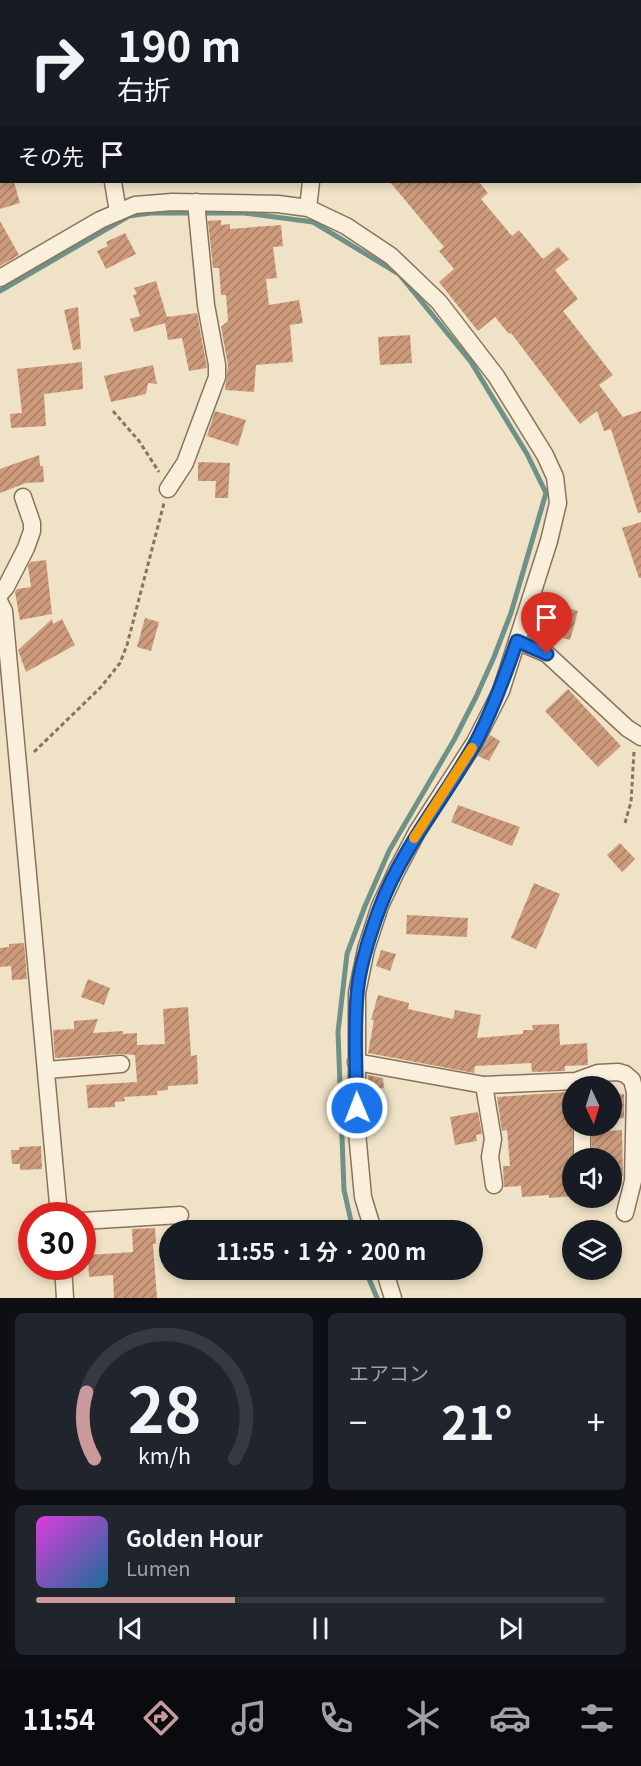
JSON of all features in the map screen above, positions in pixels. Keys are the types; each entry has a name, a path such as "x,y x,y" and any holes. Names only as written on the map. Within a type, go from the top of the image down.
{"street":[{"path":"113,183 118,212"},
{"path":"308,208 311,183"},
{"path":"0,278 100,220 135,205 196,209 278,204 308,208 346,226 391,256 439,302 496,376 555,477 558,503 549,541 501,691 475,742 417,832 396,870 380,906 366,949 357,993 357,1131 363,1197 370,1220"},
{"path":"168,489 185,463 216,376 217,365 206,305 196,209"},
{"path":"0,594 6,587 31,538 32,523 23,497"},
{"path":"0,603 4,611 6,709 18,764 57,1202"},
{"path":"517,641 547,654 627,728 641,737"},
{"path":"356,1062 484,1085 562,1082"},
{"path":"47,1070 121,1064"},
{"path":"594,1076 618,1071 626,1074 634,1084 633,1181 625,1213"},
{"path":"484,1085 493,1139 490,1157 494,1185"},
{"path":"96,1220 180,1215"},
{"path":"64,1280 65,1298"},
{"path":"387,1280 393,1298"}],"path":[{"path":"18,764 42,747 100,687 120,663 128,645 168,489 139,441 113,411"},
{"path":"625,823 631,802 634,752 641,737"}],"building":[{"path":"0,183 14,183 20,203 0,209"},
{"path":"391,183 480,183 488,193 481,199 512,236 519,230 543,259 558,247 569,259 555,270 578,299 563,311 613,375 599,385 623,417 641,411 641,512 638,513 611,429 604,431 597,411 580,424 511,333 509,334 495,317 478,331 439,282 454,269 439,251 444,247"},
{"path":"221,220 221,225 230,224 230,229 281,225 283,246 273,247 277,278 266,279 269,305 299,300 303,323 290,325 293,362 256,365 254,392 225,390 228,365 221,327 228,321 226,295 221,295 219,268 213,268 208,221"},
{"path":"0,221 19,255 0,266"},
{"path":"125,233 136,254 106,269 97,251 108,246 106,242"},
{"path":"156,281 167,317 197,313 207,368 189,371 182,338 168,340 165,323 134,332 130,319 140,316 133,295 137,294 134,288"},
{"path":"78,307 81,349 73,350 64,310"},
{"path":"410,335 412,363 380,365 378,337"},
{"path":"82,362 83,389 44,394 46,426 11,428 10,414 22,413 17,369"},
{"path":"153,365 157,384 148,383 146,394 111,402 104,376"},
{"path":"215,411 246,420 238,446 207,436"},
{"path":"39,455 40,466 43,466 44,482 26,483 0,493 0,469"},
{"path":"198,462 230,463 228,498 215,498 216,481 198,481"},
{"path":"641,522 641,578 639,578 622,528"},
{"path":"46,560 52,614 20,620 15,592 17,589 31,587 28,566 31,562"},
{"path":"541,600 578,611 570,640 533,629"},
{"path":"145,618 159,622 151,651 137,647"},
{"path":"52,619 53,624 62,619 75,645 26,672 18,650"},
{"path":"568,689 621,746 598,767 545,711"},
{"path":"490,735 500,741 489,761 478,756"},
{"path":"458,805 520,827 512,846 451,822"},
{"path":"620,843 635,859 622,872 607,855"},
{"path":"534,883 560,894 536,949 511,938"},
{"path":"407,915 468,918 467,937 406,934"},
{"path":"24,943 27,979 12,980 11,966 0,967 0,948 9,947 9,944"},
{"path":"381,950 396,954 390,971 376,966"},
{"path":"88,979 110,988 104,1005 81,997"},
{"path":"378,995 409,1003 408,1009 453,1019 455,1010 481,1015 477,1038 523,1034 523,1030 533,1030 532,1025 559,1024 560,1045 587,1043 588,1065 565,1066 565,1071 532,1072 531,1063 475,1066 474,1073 368,1053 374,1020 371,1020"},
{"path":"188,1007 191,1056 197,1055 198,1084 168,1086 168,1090 157,1091 157,1095 124,1097 125,1101 115,1102 115,1107 88,1108 86,1085 137,1082 135,1055 55,1058 53,1030 74,1029 74,1021 98,1019 93,1033 123,1031 123,1034 137,1033 137,1045 165,1044 163,1009"},
{"path":"368,1075 383,1078 384,1088 369,1089"},
{"path":"562,1092 562,1136 572,1136 572,1148 562,1148 562,1197 549,1198 549,1195 522,1197 521,1186 504,1187 503,1166 510,1166 507,1130 502,1131 497,1097"},
{"path":"622,1094 624,1094 624,1118 622,1118"},
{"path":"478,1112 482,1134 476,1135 477,1141 455,1145 450,1117"},
{"path":"622,1130 623,1176 622,1148 592,1148 592,1136 622,1136"},
{"path":"41,1146 42,1169 20,1170 20,1164 12,1164 11,1150 19,1150 19,1147"},
{"path":"155,1228 156,1244 153,1244 157,1298 114,1298 113,1275 96,1276 96,1254 133,1252 132,1229"}],"waterway":[{"path":"0,291 129,216 151,213 244,213 313,222 399,274 471,362 527,454 546,493 511,613 494,657 454,740 389,851 347,954 338,1032 344,1190 351,1220"},
{"path":"370,1280 377,1298"}],"slow traffic":[{"path":"414,838 472,748"}],"route":[{"path":"357,1108 357,993 366,949 380,906 417,832 475,742 501,691 517,641 547,654"}]}
